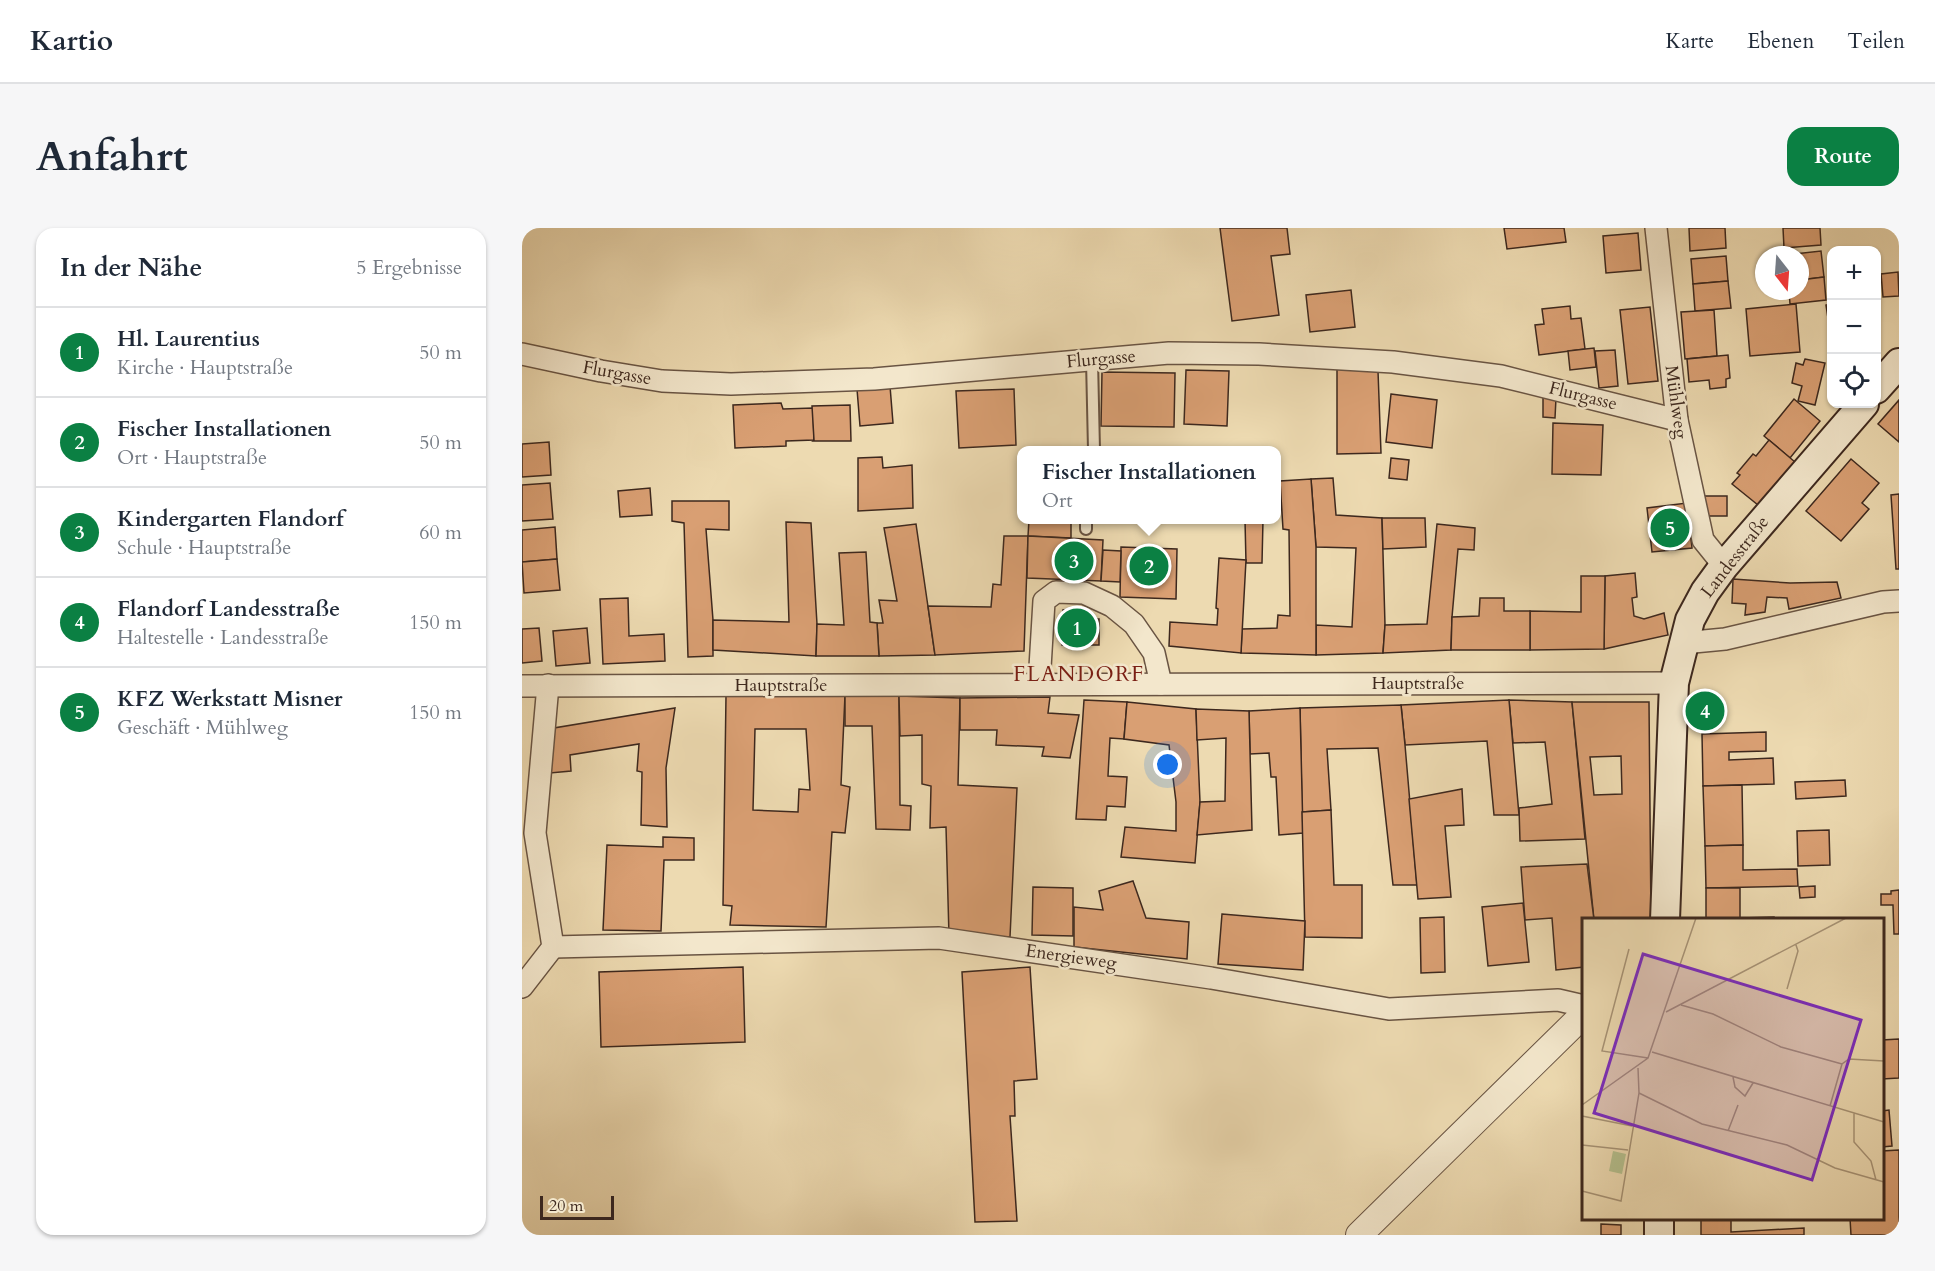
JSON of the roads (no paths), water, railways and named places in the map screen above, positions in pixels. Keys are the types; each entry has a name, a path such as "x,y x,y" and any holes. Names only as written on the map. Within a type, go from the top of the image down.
{"main road":[{"path":"1881,383 1899,363"},
{"name":"Landesstraße","path":"1665,918 1674,682 1683,643 1695,611 1705,592 1724,566 1861,408"}],"street":[{"name":"Mühlweg","path":"1656,228 1677,420 1703,540 1724,566"},
{"name":"Flurgasse","path":"522,354 601,372 662,381 732,384 874,379 1169,352 1259,354 1393,362 1501,376 1677,420"},
{"path":"1039,684 1044,601 1056,592 1084,593 1112,606 1134,624 1154,653 1161,684"},
{"path":"1683,643 1725,639 1883,602 1899,601"},
{"name":"Hauptstraße","path":"522,686 1674,682"},
{"path":"522,987 553,946 535,833 548,686"},
{"name":"Energieweg","path":"553,946 939,939 1211,978 1389,1009 1558,1000 1582,1006"},
{"path":"1359,1235 1582,1016"}],"lane":[{"path":"1092,360 1094,446"}],"place":[{"name":"KFZ Werkstatt Misner","path":"1670,528"},
{"name":"Kindergarten Flandorf","path":"1074,561"},
{"name":"Fischer Installationen","path":"1149,566"},
{"name":"Hl. Laurentius","path":"1077,628"},
{"name":"Flandorf Landesstraße","path":"1705,711"}],"district":[{"name":"FLANDORF","path":"1079,674"}]}
